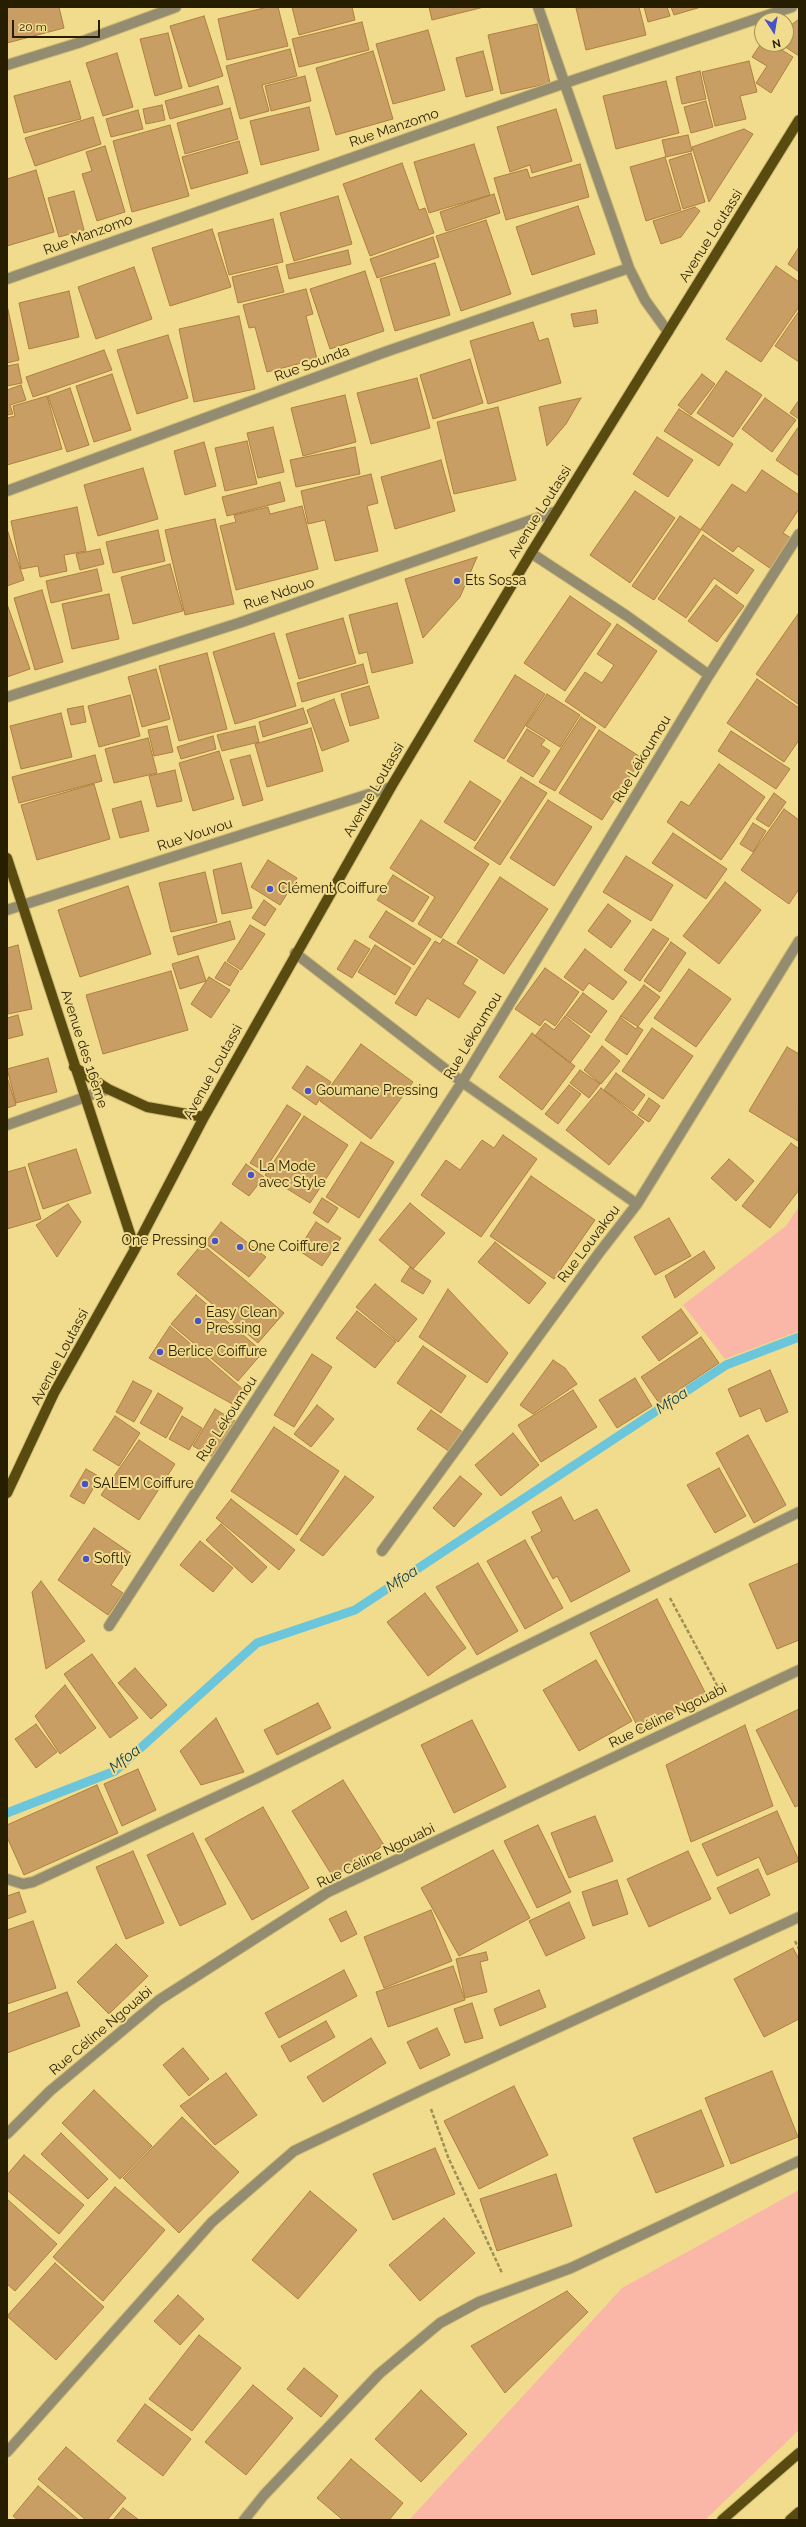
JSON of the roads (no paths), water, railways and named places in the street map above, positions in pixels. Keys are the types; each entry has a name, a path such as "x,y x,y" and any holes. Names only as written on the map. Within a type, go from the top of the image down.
{"main road":[{"name":"Avenue Loutassi","path":"7,1493 54,1393 135,1249 204,1117 295,953 391,787 531,553 799,120"},
{"name":"Avenue des 16ème","path":"7,858 74,1067 135,1249"},
{"path":"74,1067 108,1088 153,1109 204,1117"},
{"path":"722,2520 799,2453"},
{"path":"790,2520 799,2512"}],"street":[{"path":"7,65 176,7"},
{"path":"538,7 629,268 645,300 668,332"},
{"name":"Rue Manzomo","path":"7,279 565,83 792,7"},
{"name":"Rue Sounda","path":"7,490 385,352 629,268"},
{"name":"Rue Ndouo","path":"7,697 239,623 557,511"},
{"name":"Rue Lékoumou","path":"109,1626 462,1082 709,675 799,534"},
{"path":"531,553 627,616 709,675"},
{"name":"Rue Vouvou","path":"7,910 391,787"},
{"name":"Rue Louvakou","path":"382,1551 637,1204 799,940"},
{"path":"295,953 462,1082 637,1204"},
{"path":"7,1125 108,1088"},
{"path":"7,1879 23,1884 33,1882 257,1778 799,1512"},
{"name":"Rue Céline Ngouabi","path":"7,2134 50,2091 159,2000 328,1892 799,1670"},
{"path":"7,2452 212,2222 294,2151 424,2089 799,1917"},
{"path":"244,2520 264,2495 379,2374 440,2323 479,2302 571,2268 799,2161"}],"waterway":[{"name":"Mfoa","path":"7,1813 115,1771 257,1643 355,1610 726,1365 799,1337"}],"place":[{"name":"Ets Sossa","path":"457,581"},
{"name":"Clément Coiffure","path":"270,889"},
{"name":"Goumane Pressing","path":"308,1091"},
{"name":"La Mode avec Style","path":"251,1175"},
{"name":"One Pressing","path":"215,1241"},
{"name":"One Coiffure 2","path":"240,1247"},
{"name":"Easy Clean Pressing","path":"198,1321"},
{"name":"Berlice Coiffure","path":"160,1352"},
{"name":"SALEM Coiffure","path":"85,1484"},
{"name":"Softly","path":"86,1559"}]}
